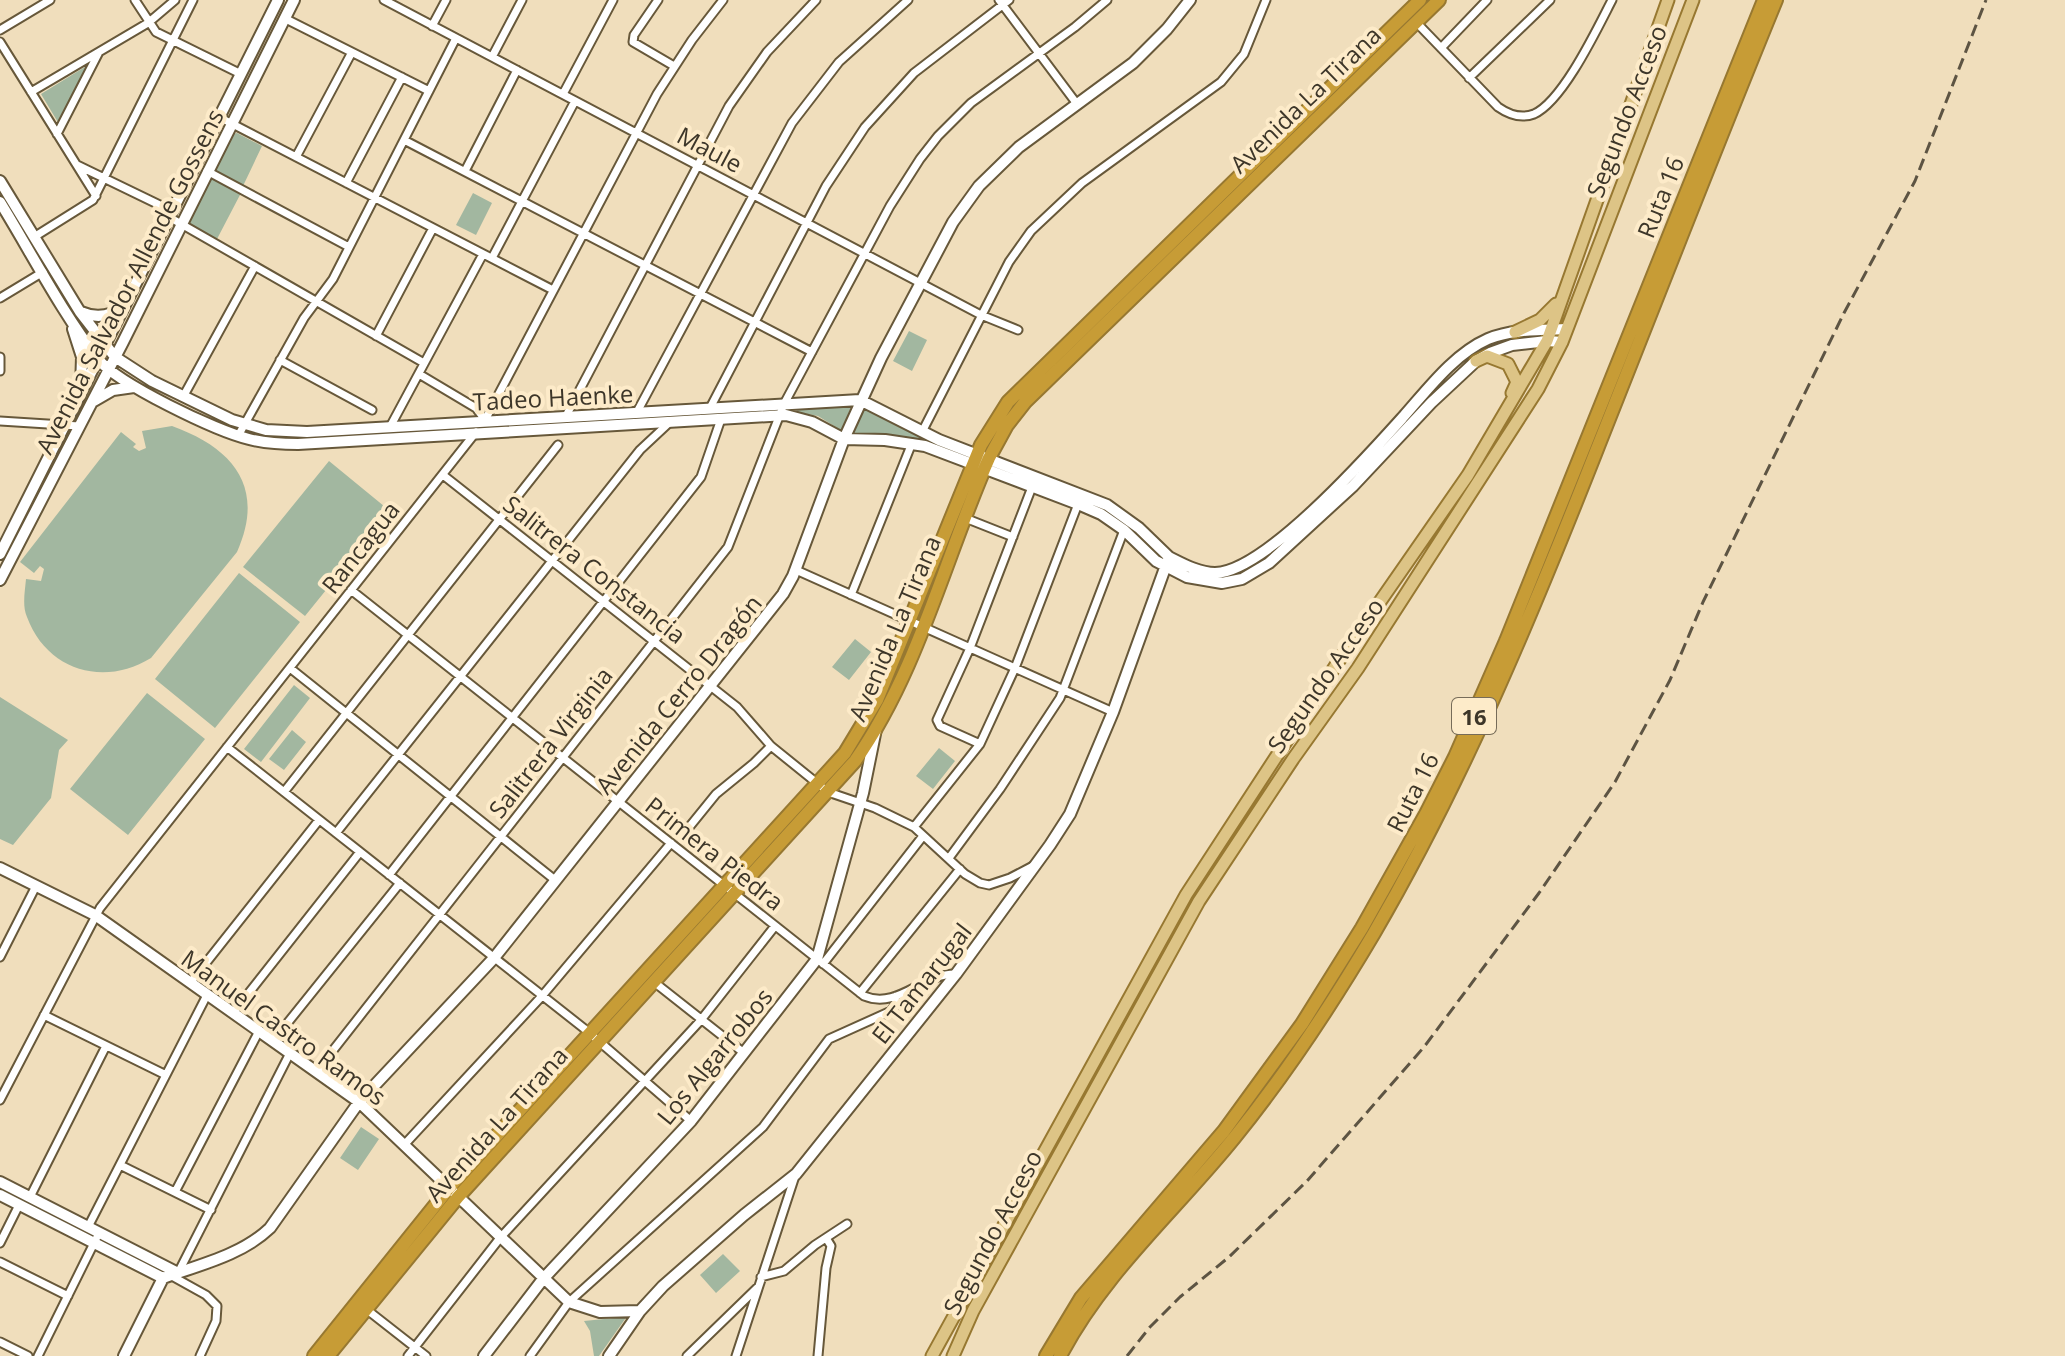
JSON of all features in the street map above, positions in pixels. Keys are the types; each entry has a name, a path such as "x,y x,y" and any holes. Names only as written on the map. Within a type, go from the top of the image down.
{"highway":[{"name":"Avenida La Tirana","path":"1412,17 1420,0"},
{"name":"Avenida La Tirana","path":"314,1356 453,1192 823,788 855,761 896,691 916,624 981,461 1025,402 1412,17 1439,0"},
{"name":"Ruta 16","path":"1046,1356 1081,1298 1224,1131 1296,1033 1362,928 1426,814 1506,641 1764,0"},
{"name":"Ruta 16","path":"1060,1356 1099,1295 1234,1139 1293,1059 1360,957 1437,819 1484,723 1528,621 1776,0"},
{"name":"Avenida La Tirana","path":"823,788 871,712 916,624 965,518 981,461"},
{"name":"Avenida La Tirana","path":"596,1038 654,982 729,889"},
{"name":"Avenida La Tirana","path":"328,1356 453,1192"}],"main road":[{"name":"Segundo Acceso","path":"932,1356 1186,895 1338,662 1459,489 1549,335 1668,0"},
{"name":"Segundo Acceso","path":"953,1356 973,1311 1186,921 1444,537 1538,389 1562,342 1693,0"},
{"path":"1515,332 1540,320 1563,293"},
{"path":"1476,361 1487,356 1498,358 1508,364 1516,377 1517,382 1494,431"}],"street":[{"path":"0,30 50,0"},
{"path":"135,0 156,32 241,74"},
{"path":"31,92 148,23 175,0"},
{"path":"34,237 92,202 193,0"},
{"name":"Avenida Salvador Allende Gossens","path":"0,554 278,0"},
{"name":"Avenida Salvador Allende Gossens","path":"0,580 294,0"},
{"name":"Maule","path":"384,0 981,315 1018,330"},
{"path":"432,26 446,0"},
{"path":"492,57 522,0"},
{"path":"563,94 613,0"},
{"path":"658,0 634,35 633,42 674,66"},
{"name":"Rancagua","path":"0,1100 95,915 485,420 636,133 674,66 723,0"},
{"path":"566,416 729,106 752,72 816,0"},
{"path":"637,412 783,138 822,82 855,45 908,0"},
{"name":"Salitrera Virginia","path":"316,1072 728,547 784,404 899,189 938,136 971,103 1085,20 1107,0"},
{"name":"Avenida Cerro Dragón","path":"170,1275 236,1251 263,1235 359,1102 494,958 783,594 796,570 860,400 953,222 989,175 1019,147 1146,51 1190,0"},
{"path":"922,432 1020,245 1049,211 1082,183 1195,104 1235,68 1266,0"},
{"path":"1441,48 1487,0"},
{"path":"1469,78 1550,0"},
{"path":"1412,17 1505,112 1519,116 1535,113 1576,68 1612,0"},
{"path":"710,408 838,166 880,108 929,60 1003,2 1077,104"},
{"path":"284,18 429,91"},
{"path":"238,436 280,360 333,279 456,38"},
{"path":"0,42 96,196"},
{"path":"57,134 99,52"},
{"path":"296,157 352,52"},
{"path":"0,60 8,55"},
{"path":"465,171 517,70"},
{"path":"346,183 402,77"},
{"path":"492,258 575,101"},
{"path":"219,117 553,290"},
{"path":"404,140 812,352"},
{"path":"76,164 171,214 181,224 424,363"},
{"path":"207,171 349,247"},
{"name":"Tadeo Haenke","path":"0,181 80,312 115,357 183,397 243,424 292,432 860,400 1032,487 1101,514 1124,530 1156,561 1168,562"},
{"name":"Tadeo Haenke","path":"0,202 63,305 109,370 134,387 238,436 262,442 298,444 671,421 779,416 803,419 844,439 912,443 981,461 1107,505 1139,528 1168,562"},
{"path":"376,336 433,228"},
{"path":"390,427 483,254"},
{"path":"183,397 255,266"},
{"path":"0,298 43,272"},
{"path":"80,312 105,316 126,303"},
{"path":"63,305 82,357 82,379 77,402"},
{"path":"1168,562 1187,577 1222,583 1242,579 1269,563 1353,486 1431,403 1476,361 1502,348 1566,329"},
{"path":"1168,562 1212,573 1237,569 1289,531 1384,438 1454,363 1488,339 1515,332 1549,335 1562,342"},
{"path":"0,357 0,371"},
{"path":"280,360 372,410"},
{"path":"419,374 476,408 485,420"},
{"path":"90,405 113,390 134,387"},
{"path":"389,875 701,477 721,419"},
{"path":"0,421 79,426"},
{"path":"336,833 644,446 671,421"},
{"path":"851,595 912,443"},
{"path":"284,792 558,445"},
{"name":"Salitrera Constancia","path":"443,475 744,713 771,746 823,788 914,827 980,883 989,885 1035,865"},
{"path":"980,744 940,726 937,720 970,648 1032,487"},
{"path":"914,827 980,744 1015,668 1078,504"},
{"path":"965,518 1013,537"},
{"path":"949,858 1040,732 1063,690 1124,530"},
{"name":"El Tamarugal","path":"609,1356 640,1311 679,1271 796,1174 956,974 1035,865 1070,814 1113,712 1168,562"},
{"path":"796,570 1113,712"},
{"name":"Primera Piedra","path":"351,590 860,993"},
{"path":"290,668 555,880"},
{"name":"Los Algarrobos","path":"484,1356 543,1279 691,1121 820,961 873,757 876,729"},
{"path":"686,831 716,794 771,746"},
{"path":"227,747 596,1038 691,1121"},
{"path":"190,983 319,820"},
{"path":"820,961 923,836"},
{"path":"404,1145 542,996 671,843"},
{"path":"233,1013 360,852"},
{"name":"Manuel Castro Ramos","path":"0,868 95,915 359,1102 569,1302 600,1312 640,1311"},
{"path":"956,974 937,977 896,996 873,999 860,993 960,869"},
{"path":"273,1041 400,883"},
{"path":"0,957 36,886"},
{"path":"408,1356 500,1238 701,1020 775,926"},
{"path":"654,982 744,1053"},
{"path":"88,1227 207,995"},
{"path":"530,1356 569,1302 763,1127 829,1039 891,1011 896,1004 896,996"},
{"path":"44,1015 166,1075"},
{"path":"175,1192 259,1031"},
{"path":"30,1197 106,1046"},
{"path":"124,1356 211,1210 290,1053"},
{"path":"120,1165 211,1210"},
{"path":"736,1356 796,1174"},
{"path":"0,1182 88,1227 97,1238"},
{"path":"0,1195 97,1238 206,1295 217,1306 216,1321 200,1356"},
{"path":"0,1243 19,1205"},
{"path":"761,1277 784,1271 847,1224"},
{"path":"38,1356 97,1238"},
{"path":"818,1356 831,1246 826,1238"},
{"path":"0,1262 68,1296"},
{"path":"687,1356 758,1287"},
{"path":"366,1309 426,1356"},
{"path":"0,1342 28,1356"}],"green space":[{"path":"88,65 59,124 41,94"},
{"path":"237,133 262,146 243,186 214,171 232,134"},
{"path":"210,177 241,193 217,239 189,224"},
{"path":"473,193 492,203 476,235 456,225"},
{"path":"909,331 927,340 912,371 893,361"},
{"path":"852,404 842,431 818,416 797,412 796,408"},
{"path":"863,406 887,420 968,453 967,458 916,439 852,433"},
{"path":"172,426 212,446 227,458 238,473 248,508 237,552 151,658 115,671 79,669 48,650 36,635 25,608 26,579 41,581 44,569 40,566 34,573 20,562 121,432 136,444 133,447 139,451 146,448 142,431"},
{"path":"329,461 390,511 305,616 243,567"},
{"path":"239,573 300,622 215,728 155,679"},
{"path":"855,639 871,652 849,680 832,667"},
{"path":"294,685 310,698 261,762 244,749"},
{"path":"147,693 205,739 128,835 70,789"},
{"path":"0,697 68,740 59,750 51,798 13,845 0,839"},
{"path":"292,730 306,742 284,770 269,759"},
{"path":"939,748 955,761 933,789 916,776"},
{"path":"361,1127 379,1139 358,1170 340,1158"},
{"path":"723,1254 740,1271 716,1293 700,1275"},
{"path":"630,1312 599,1356 594,1356 590,1331 584,1321 614,1318"}],"railway":[{"path":"1127,1356 1180,1297 1229,1257 1307,1181 1424,1047 1539,893 1615,782 1670,680 1703,602 1844,313 1915,181 1986,0"}]}
